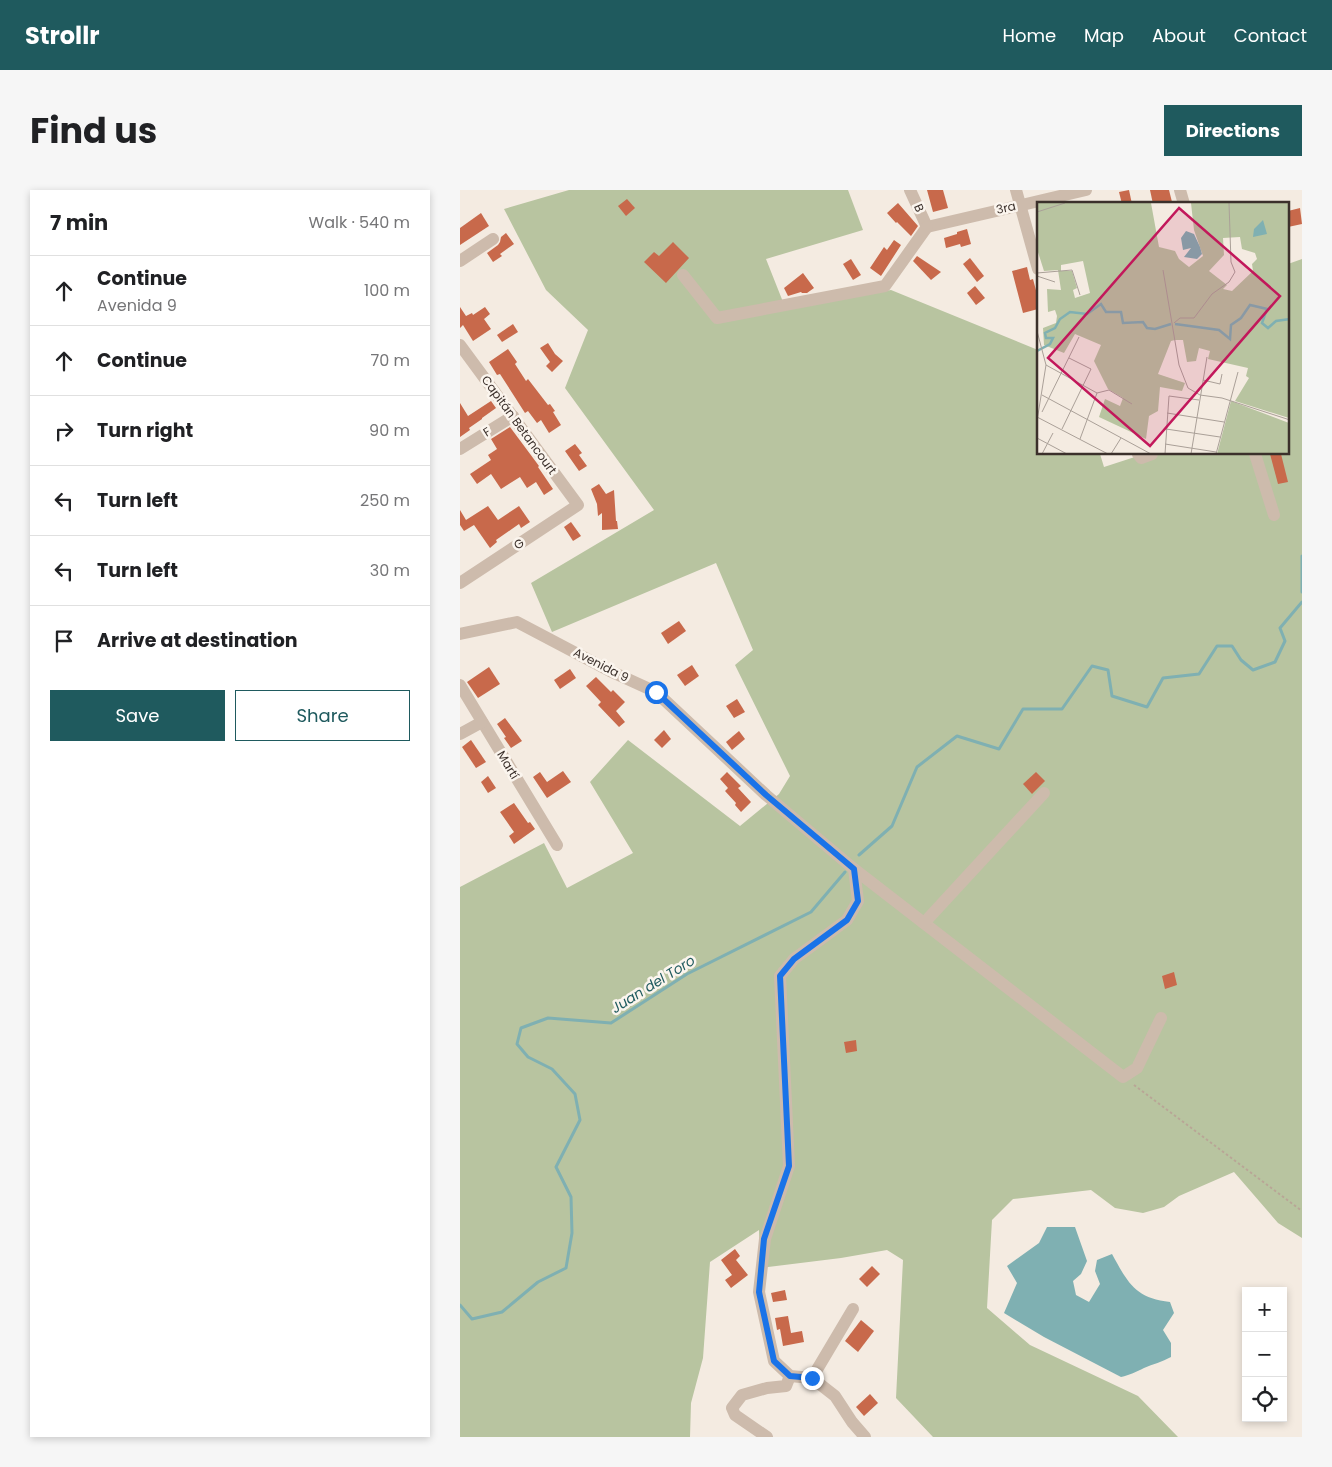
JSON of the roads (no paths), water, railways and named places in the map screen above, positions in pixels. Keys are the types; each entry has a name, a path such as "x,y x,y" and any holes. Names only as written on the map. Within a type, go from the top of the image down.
{"street":[{"name":"B","path":"910,190 927,227"},
{"path":"1016,190 1037,265"},
{"name":"3ra","path":"927,227 1086,190"},
{"path":"683,275 717,318 885,286 927,227"},
{"path":"460,261 493,239"},
{"name":"Capitán Betancourt","path":"460,345 578,505"},
{"name":"F","path":"460,449 513,416"},
{"path":"1139,455 1141,458 1149,455"},
{"path":"1255,455 1274,515"},
{"name":"G","path":"460,583 578,505"},
{"name":"Avenida 9","path":"460,634 517,622 656,692 766,795 854,869 1122,1077 1137,1068 1161,1018"},
{"name":"Martí","path":"460,685 557,845"},
{"path":"460,734 482,722"},
{"path":"924,923 1044,793"},
{"path":"854,869 858,901 847,920 794,959 780,976 789,1166 764,1239 759,1292 774,1361 790,1376 812,1378 835,1396 852,1422 865,1437"},
{"path":"812,1378 853,1309"},
{"path":"767,1437 735,1415 732,1408 742,1395 767,1388 786,1386 790,1376"}],"water":[{"path":"1047,1227 1075,1227 1087,1261 1081,1274 1073,1281 1076,1295 1089,1302 1100,1284 1095,1271 1097,1260 1112,1254 1128,1281 1140,1293 1158,1300 1170,1302 1174,1313 1163,1330 1171,1343 1171,1357 1121,1377 1044,1337 1004,1313 1017,1283 1007,1266 1039,1243"}],"waterway":[{"name":"Juan del Toro","path":"1302,556 1302,592"},
{"name":"Juan del Toro","path":"859,855 892,826 917,767 957,736 999,749 1023,709 1062,709 1092,666 1108,670 1112,696 1147,707 1163,678 1199,674 1217,646 1232,646 1241,660 1253,670 1275,662 1285,641 1280,628 1302,602"},
{"name":"Juan del Toro","path":"460,1305 472,1319 502,1312 538,1282 566,1268 572,1233 571,1197 556,1167 580,1120 575,1094 552,1069 528,1057 517,1044 521,1028 548,1018 611,1023 687,974 811,912 845,872"}]}
